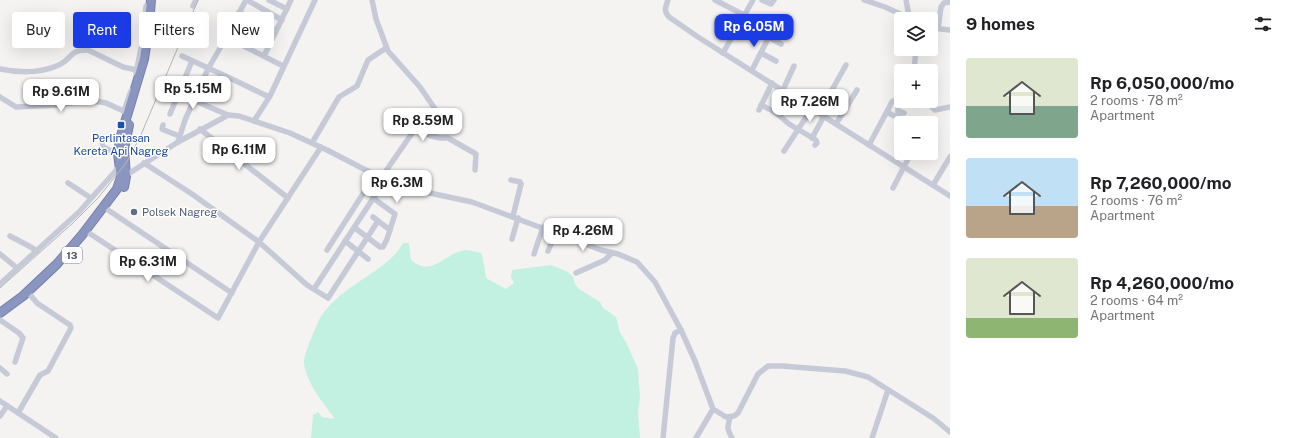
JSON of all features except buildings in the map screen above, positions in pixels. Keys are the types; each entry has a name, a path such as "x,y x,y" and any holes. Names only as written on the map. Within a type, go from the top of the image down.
{"highway":[{"name":"13","path":"26,294 74,245 117,189 123,177 118,154 121,134 126,112 144,60 151,0"},
{"name":"13","path":"0,313 44,283 66,263 121,192 125,143 148,63 151,0"}],"street":[{"path":"0,97 16,107 55,105 85,101 106,103 126,112 151,0"},
{"path":"193,6 196,0"},
{"path":"239,12 246,0 282,20"},
{"path":"268,0 287,9"},
{"path":"274,36 291,0"},
{"path":"254,121 269,97 315,0"},
{"path":"372,0 376,19 386,48 394,60 420,87 446,125"},
{"path":"668,0 665,10 668,16 723,53 950,196"},
{"path":"715,0 744,15"},
{"path":"723,53 753,0"},
{"path":"762,0 771,4 774,0"},
{"path":"864,0 880,4 897,12"},
{"path":"906,0 908,12"},
{"path":"950,2 944,3 941,7 938,28 950,30"},
{"path":"752,70 770,35 781,44"},
{"path":"178,142 179,136 208,69 220,48"},
{"path":"248,48 283,66"},
{"path":"264,56 269,48"},
{"path":"312,142 337,99 357,86 368,60 386,48"},
{"path":"0,70 20,72 51,68 64,63 75,52 88,50 123,67 136,70"},
{"path":"761,53 776,61"},
{"path":"182,56 269,97"},
{"path":"170,114 192,61"},
{"path":"812,138 821,114 846,65"},
{"path":"775,112 785,91 794,66"},
{"path":"772,83 760,107 775,112 789,124 817,142 815,145"},
{"path":"165,88 228,116 239,116 290,132 312,142 375,174 398,195 402,186"},
{"path":"836,124 857,90"},
{"path":"869,145 894,101"},
{"path":"933,108 935,110 950,107"},
{"path":"784,151 812,108"},
{"path":"887,112 894,116"},
{"path":"899,116 901,112 904,113"},
{"path":"123,177 178,142 228,116"},
{"path":"163,125 162,129 179,136"},
{"path":"314,289 355,228 415,128 431,136 448,138 476,154 475,170"},
{"path":"200,130 288,198"},
{"path":"102,141 103,147 118,154"},
{"path":"89,233 218,318 259,242 321,147"},
{"path":"933,185 950,157"},
{"path":"893,188 907,160"},
{"path":"144,163 192,194 259,242 307,285 325,297 330,297 378,221"},
{"path":"0,284 80,212 120,166"},
{"path":"327,250 375,174"},
{"path":"511,180 520,182 521,184 512,239"},
{"path":"383,182 472,202 636,262 655,282 681,330 695,360 714,409 722,416 730,418"},
{"path":"68,183 91,198"},
{"path":"355,228 380,247 383,247 395,214 373,198"},
{"path":"108,210 232,293"},
{"path":"373,217 390,230"},
{"path":"534,254 543,227"},
{"path":"548,251 556,232"},
{"path":"10,236 37,251"},
{"path":"345,241 368,259"},
{"path":"576,273 605,260 612,253"},
{"path":"0,254 17,268"},
{"path":"18,413 40,374 48,371 72,327 26,294"},
{"path":"0,320 19,333 23,338 15,362"},
{"path":"663,438 673,338 675,333 681,330"},
{"path":"732,438 727,429 730,418 738,413 758,374 768,366 845,372 868,377 933,418 950,432"},
{"path":"0,368 7,374"},
{"path":"872,438 888,390"},
{"path":"0,401 56,438"},
{"path":"0,416 7,406"},
{"path":"696,438 714,409"}],"green space":[{"path":"403,243 409,243 411,260 419,265 425,266 432,266 451,255 465,250 481,253 486,278 506,289 514,283 511,277 512,270 551,265 568,272 573,277 575,284 579,289 600,302 603,308 616,317 620,333 626,342 638,369 640,398 638,412 640,438 311,438 313,415 318,412 322,417 335,419 315,392 307,376 305,368 304,361 306,352 319,320 336,299 386,263 394,256"}],"railway":[{"path":"0,288 73,223 98,198 126,163 140,137 198,0"}],"place":[{"name":"Perlintasan Kereta Api Nagreg","path":"121,125"},
{"name":"Polsek Nagreg","path":"134,212"}]}
